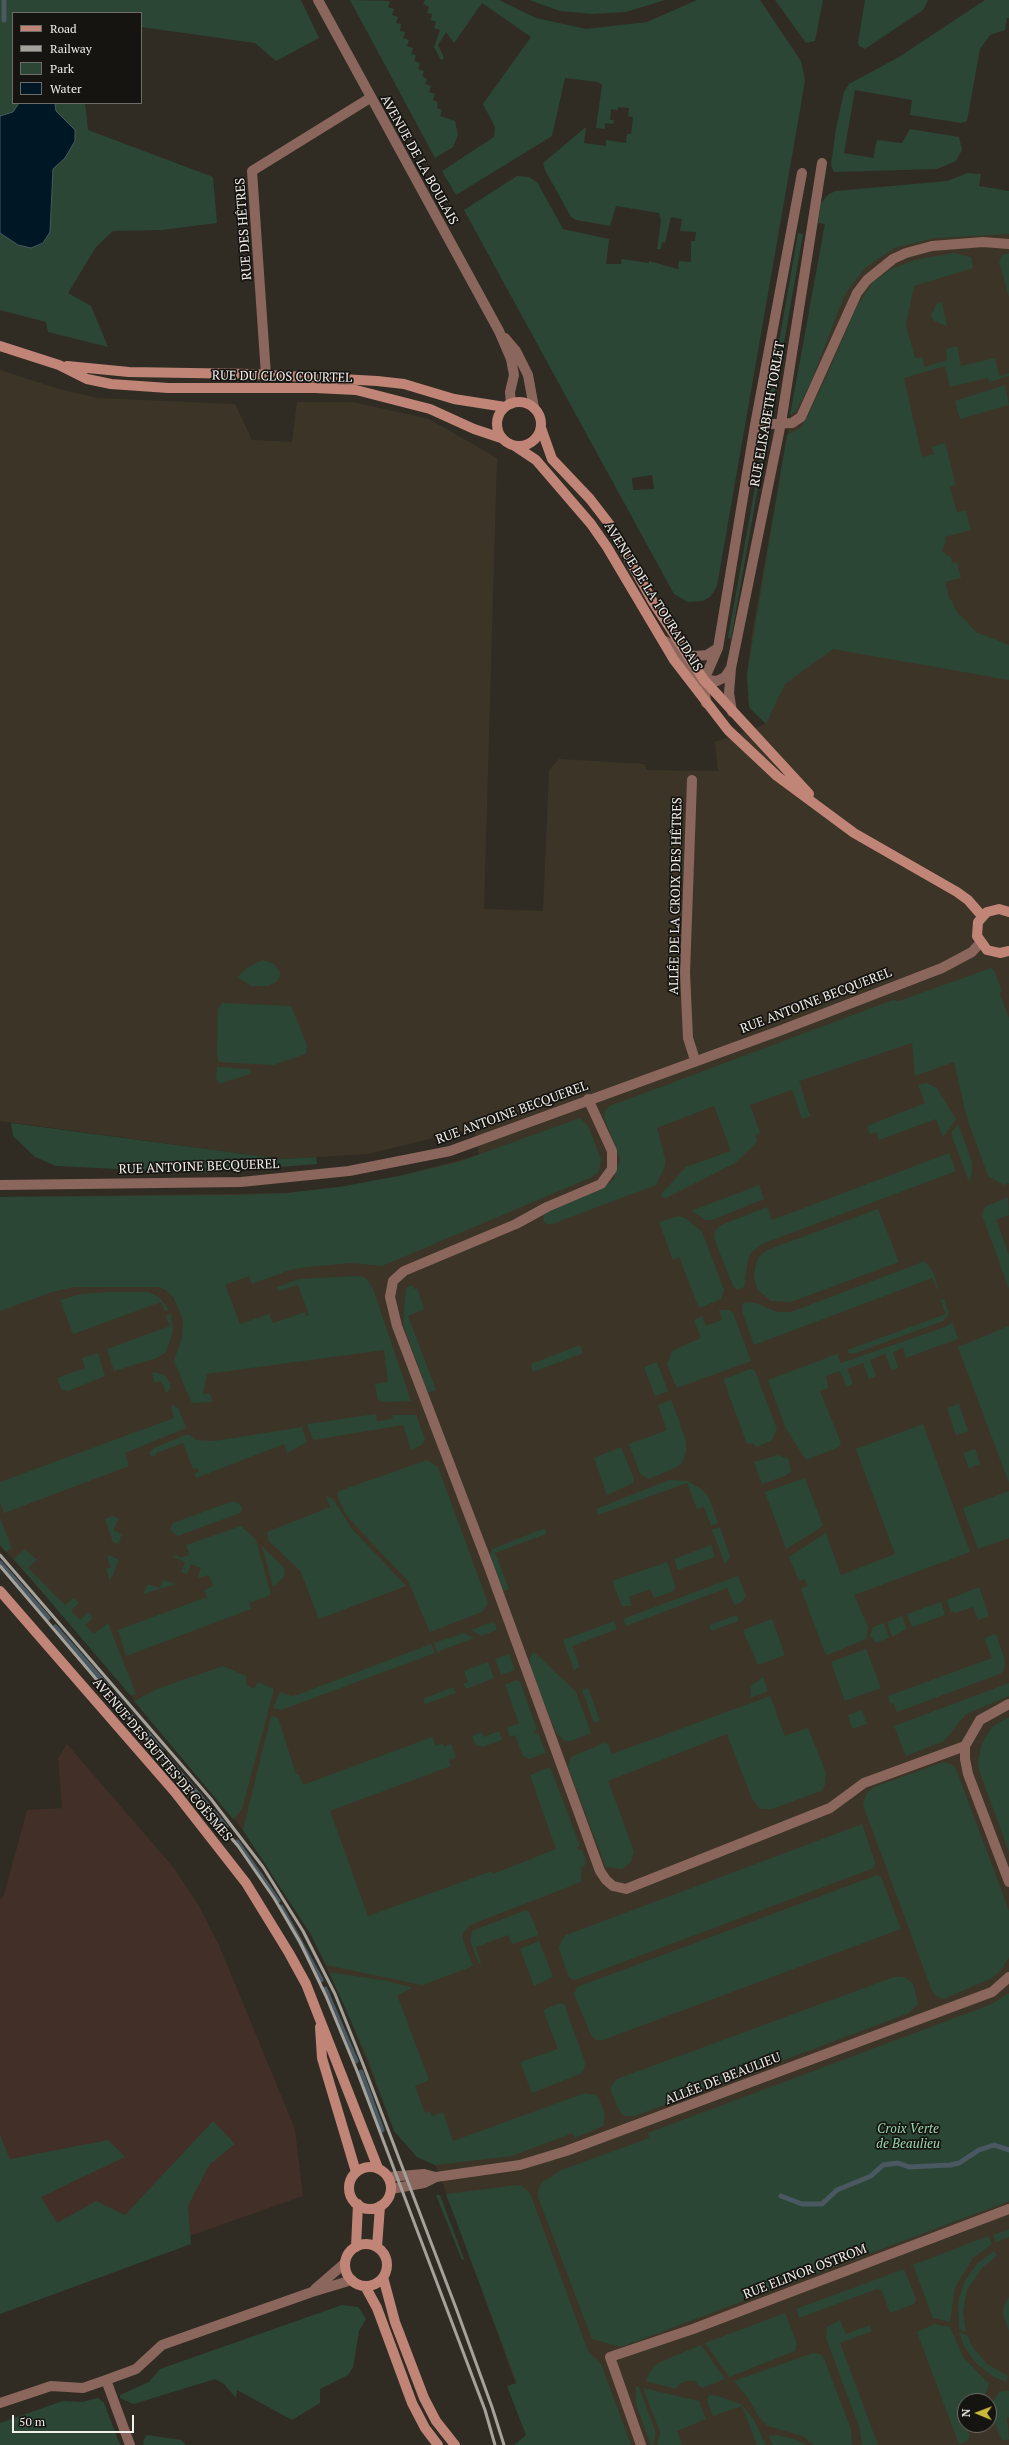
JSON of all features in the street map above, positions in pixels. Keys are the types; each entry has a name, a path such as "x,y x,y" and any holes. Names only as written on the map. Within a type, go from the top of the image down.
{"main road":[{"name":"RUE DU CLOS COURTEL","path":"0,346 59,365 86,379 139,387 315,388 356,390 430,409 474,429 501,438"},
{"name":"RUE DU CLOS COURTEL","path":"59,365 129,372 266,375 404,384 454,399 508,405"},
{"path":"523,402 534,408 541,421 541,428 532,443 515,446 501,438 496,425 498,418 508,405 523,402"},
{"name":"AVENUE DE LA TOURAUDAIS","path":"541,428 552,459 590,500 610,525 653,602 704,680 732,712 823,808"},
{"name":"AVENUE DE LA TOURAUDAIS","path":"515,446 536,460 591,524 608,547 660,638 706,703 728,730 777,776 823,808 870,844 968,900 982,916"},
{"path":"1009,912 992,910 982,916 977,928 980,943 987,950 993,953 1009,953"},
{"name":"AVENUE DES BUTTES DE COËSMES","path":"0,1591 174,1791 242,1878 289,1953 306,1984 378,2168 388,2177"},
{"name":"AVENUE DES BUTTES DE COËSMES","path":"320,2021 322,2058 356,2172"},
{"path":"378,2168 367,2167 356,2172 351,2180 349,2188 352,2197 358,2204 368,2208 380,2206 388,2199 391,2190 388,2177"},
{"path":"356,2247 358,2204"},
{"path":"377,2247 380,2206"},
{"path":"383,2277 375,2284 365,2286 352,2280 347,2272 345,2263 348,2254 356,2247 367,2244 377,2247 384,2254 387,2263 383,2277 391,2310 424,2398 436,2421 455,2445"},
{"path":"365,2286 377,2308 412,2403 425,2428 438,2445"}],"street":[{"name":"AVENUE DE LA BOULAIS","path":"318,0 370,98 499,331 511,359 514,375 508,405"},
{"name":"RUE DES HÊTRES","path":"266,375 252,171 370,98"},
{"name":"RUE ELISABETH TORLET","path":"732,712 729,694 731,668 781,424 822,163"},
{"name":"RUE ELISABETH TORLET","path":"706,703 704,680 718,648 755,425 802,173"},
{"path":"755,425 792,423 801,417 857,293 867,280 893,259 906,253 932,246 983,242 1009,244"},
{"name":"AVENUE DE LA BOULAIS","path":"499,331 516,351 528,375 534,408"},
{"path":"660,638 670,644 690,673 704,680 721,679 731,668"},
{"path":"687,654 694,656 707,655 718,648"},
{"name":"ALLÉE DE LA CROIX DES HÊTRES","path":"692,780 685,973 688,1038 695,1060"},
{"name":"RUE ANTOINE BECQUEREL","path":"0,1185 234,1182 349,1171 450,1151 588,1099 779,1031 942,968 972,952 980,943"},
{"path":"588,1099 612,1151 612,1169 601,1184 547,1207 516,1224 404,1271 393,1281 390,1296 397,1326 489,1567 595,1859 606,1880 613,1886 626,1889 830,1808 864,1783 965,1746"},
{"path":"1009,1704 980,1720 965,1746 965,1759 968,1774 1009,1882"},
{"name":"ALLÉE DE BEAULIEU","path":"391,2190 424,2183 436,2177 520,2165 594,2141 992,1992 1009,1977"},
{"name":"ALLÉE DE BEAULIEU","path":"388,2177 424,2174 436,2177"},
{"name":"RUE ELINOR OSTROM","path":"642,2445 610,2356 693,2329 1009,2209"},
{"path":"312,2292 345,2263"},
{"path":"0,2403 46,2387 83,2388 106,2380 136,2369 162,2345 312,2292 352,2280"},
{"path":"106,2380 130,2445"}],"shaded area":[{"path":"1009,197 1009,2445 538,2445 439,2173 435,2165 417,2157 394,2131 345,2006 310,1933 243,1830 70,1623 0,1545 0,1197 287,1193 339,1187 399,1176 479,1155 474,1128 368,1154 282,1159 0,1121 0,370 59,389 98,398 235,404 252,440 292,442 297,402 353,402 429,419 497,458 484,909 543,911 549,770 559,759 644,764 647,770 718,771 715,742 766,724 749,707 747,675 752,634 825,223"},
{"path":"67,1744 174,1868 198,1904 219,1945 295,2129 303,2196 0,2303 0,1899 4,1895 27,1810 62,1808 58,1758"}],"green space":[{"path":"0,0 301,0 319,38 276,61 255,43 142,27 142,12 12,12 12,104 85,104 88,130 213,177 217,223 162,230 113,231 96,247 68,293 91,306 108,347 48,332 46,322 0,310"},
{"path":"350,0 390,1 388,7 394,9 392,15 398,17 396,23 401,24 400,31 405,32 403,38 409,40 407,46 413,48 411,54 416,55 414,61 420,63 418,69 424,71 422,76 427,79 425,84 431,86 429,92 435,94 433,100 438,102 437,108 442,110 440,116 455,121 458,135 453,147 435,158"},
{"path":"425,0 499,0 536,18 586,29 647,22 697,0 760,0 801,61 805,80 717,586 711,596 703,601 688,602 674,594 464,210 517,176 529,177 537,182 563,229 609,239 606,264 621,264 622,259 649,263 649,261 678,269 679,261 691,262 691,241 695,241 696,232 680,231 682,219 671,217 665,243 662,242 661,249 657,249 661,220 659,213 616,206 610,226 576,220 571,217 545,170 543,163 586,127 584,143 606,146 606,140 626,143 627,134 631,134 633,117 628,116 629,108 618,107 618,110 611,109 610,120 614,120 613,124 605,123 605,129 596,128 602,85 598,82 565,78 552,136 456,195 442,171 494,137 495,127 483,104 531,37 482,3 454,43 446,32 438,45 444,58 441,60 434,47 440,30 434,28 436,22 431,20 432,14 427,13 429,7 423,4","holes":["652,475 654,489 633,490 632,478"]},
{"path":"529,0 665,0 626,12 593,14 560,11"},
{"path":"775,0 823,0 815,41 806,43"},
{"path":"865,0 928,0 923,10 865,49 859,46 858,43"},
{"path":"985,0 1009,0 1009,18 1007,18 1005,30 990,35 980,49 967,121 961,123 910,115 912,100 855,90 844,153 873,158 877,140 902,143 910,129 959,137 962,150 956,161 937,169 834,172 831,165 836,129 844,92 849,84 899,57"},
{"path":"968,173 981,174 979,186 1009,191 1009,234 934,238 894,248 865,268 845,294 810,384 796,411 790,415 825,224 818,223 821,203 829,194 836,191 947,181"},
{"path":"798,233 803,234 771,417 766,416"},
{"path":"954,253 971,257 973,268 914,286 906,325 915,358 922,357 924,367 947,360 946,349 957,346 961,366 995,358 999,376 1009,373 1009,376 990,382 987,378 950,387 945,366 904,378 922,457 934,454 931,447 945,443 956,485 950,487 957,512 966,511 971,530 945,537 946,541 942,551 951,558 952,563 957,562 961,578 945,582 950,600 952,600 956,611 976,632 1009,645 1009,680 833,649 785,684 766,724 749,707 747,675 787,435 802,427 825,380 856,308 872,283 891,269 915,260"},
{"path":"1009,253 1009,297 999,262 1002,255"},
{"path":"942,302 947,327 933,320 931,315 937,303"},
{"path":"1005,385 1009,405 960,419 955,401"},
{"path":"764,437 767,437 731,639 728,638"},
{"path":"263,960 274,964 281,974 276,982 268,986 251,986 238,977 247,968"},
{"path":"991,968 995,972 1001,989 1000,995 1009,1018 1009,1183 1004,1185 988,1176 967,1118 954,1062 915,1076 912,1043 799,1081 810,1116 802,1119 792,1090 750,1105 760,1133 755,1135 757,1142 735,1163 666,1198 661,1197 662,1193 686,1167 731,1151 714,1106 657,1128 665,1159 665,1166 656,1185 552,1224 546,1224 543,1220 545,1213 603,1188 614,1179 620,1159 604,1117 605,1110 610,1106 893,1000 899,1001"},
{"path":"222,1003 291,1006 307,1045 306,1054 273,1065 219,1062 217,1055 218,1009"},
{"path":"217,1067 249,1069 251,1071 250,1074 219,1084 216,1078"},
{"path":"926,1083 937,1088 956,1119 943,1137 936,1119 879,1140 876,1132 870,1134 867,1126 925,1103 918,1085"},
{"path":"580,1118 588,1126 601,1159 599,1171 592,1177 382,1266 351,1263 307,1267 290,1270 252,1284 249,1276 225,1285 240,1324 269,1314 273,1323 305,1312 306,1316 309,1315 298,1285 279,1291 277,1287 299,1279 356,1276 366,1278 373,1289 411,1401 383,1402 378,1400 375,1384 388,1382 384,1350 207,1374 203,1394 210,1394 213,1402 192,1403 174,1361 182,1337 183,1319 173,1297 166,1290 158,1287 74,1287 52,1292 0,1311 0,1197 235,1195 287,1193 339,1187 399,1176 458,1162"},
{"path":"11,1123 282,1159 316,1157 317,1164 201,1173 56,1166 35,1157 13,1136"},
{"path":"958,1124 972,1162 972,1173 969,1182 951,1133"},
{"path":"949,1153 956,1171 762,1244 751,1253 748,1259 744,1287 737,1290 733,1286 714,1238 715,1231 721,1225 767,1207 772,1220"},
{"path":"759,1185 764,1199 712,1220 706,1220 691,1211"},
{"path":"1008,1197 1009,1215 996,1220 1009,1255 1009,1289 982,1215 985,1207"},
{"path":"878,1209 899,1262 791,1302 771,1301 758,1290 754,1279 755,1267 759,1257 767,1250"},
{"path":"679,1216 687,1219 702,1232 724,1290 721,1299 699,1308 679,1257 673,1260 659,1222"},
{"path":"925,1261 934,1274 939,1293 932,1278 754,1345 742,1311 743,1303 756,1303 777,1312 791,1312"},
{"path":"413,1285 414,1289 417,1288 424,1309 408,1316 436,1390 428,1393 403,1324 406,1288"},
{"path":"107,1292 149,1292 159,1297 169,1310 165,1311 161,1302 73,1334 60,1300 81,1294"},
{"path":"940,1299 944,1300 949,1314 943,1321 853,1354 848,1353 847,1350 946,1314"},
{"path":"719,1310 728,1310 733,1313 751,1361 677,1388 667,1365 672,1351 701,1338 694,1320 702,1316 706,1326 722,1320"},
{"path":"171,1314 173,1331 166,1352 157,1358 114,1371 107,1349 170,1326 166,1316"},
{"path":"952,1322 958,1339 906,1358 903,1348 893,1352 898,1368 892,1370 885,1354 870,1360 876,1376 869,1379 863,1363 847,1369 853,1384 847,1387 840,1371 826,1376 828,1388 820,1391 841,1443 839,1447 806,1460 785,1427 768,1380 837,1354 841,1363 945,1327"},
{"path":"1009,1326 1009,1483 958,1347"},
{"path":"580,1345 583,1353 533,1372 531,1364"},
{"path":"98,1353 105,1376 68,1391 61,1389 57,1378 85,1368 82,1358"},
{"path":"657,1362 668,1391 655,1396 644,1367"},
{"path":"750,1369 755,1371 777,1429 772,1440 757,1447 752,1443 747,1444 724,1381 724,1379"},
{"path":"152,1372 165,1375 171,1386 168,1392 166,1392 161,1381 155,1383"},
{"path":"671,1400 686,1440 686,1452 682,1463 677,1467 649,1479 640,1474 629,1444 667,1430 658,1405"},
{"path":"959,1404 968,1431 956,1435 947,1408"},
{"path":"173,1405 178,1408 186,1428 125,1453 129,1466 4,1513 0,1503 0,1482 174,1418 171,1406"},
{"path":"376,1414 377,1421 393,1419 392,1415 416,1415 425,1439 423,1443 411,1450 403,1425 313,1440 307,1424"},
{"path":"923,1424 970,1552 854,1595 868,1627 866,1639 828,1655 825,1653 801,1589 807,1586 805,1579 799,1581 789,1557 826,1533 841,1575 895,1554 856,1449"},
{"path":"302,1427 307,1442 287,1453 284,1444 196,1478 195,1474 199,1471 198,1468 193,1469 183,1443 156,1453 156,1455 151,1457 149,1453 154,1448 188,1434 197,1440 214,1441"},
{"path":"621,1447 634,1479 633,1483 607,1495 594,1458"},
{"path":"975,1449 980,1464 969,1468 963,1453"},
{"path":"778,1455 788,1459 791,1471 785,1476 762,1484 754,1462"},
{"path":"427,1460 438,1467 488,1603 482,1612 430,1632 408,1581 354,1524 345,1513 337,1495 339,1491"},
{"path":"805,1478 823,1526 786,1549 765,1492"},
{"path":"669,1480 687,1481 701,1489 709,1498 718,1523 711,1526 704,1507 697,1509 687,1483 598,1515 596,1509"},
{"path":"1009,1491 1009,1538 978,1549 963,1508"},
{"path":"326,1496 333,1499 351,1528 406,1586 319,1619 301,1572 269,1541 267,1532 330,1507"},
{"path":"233,1501 240,1504 242,1509 240,1513 178,1536 171,1531 173,1523"},
{"path":"113,1516 119,1519 113,1530 122,1534 118,1544 113,1542 105,1519"},
{"path":"0,1518 12,1548 6,1552 0,1545"},
{"path":"241,1526 256,1540 271,1595 249,1603 251,1609 126,1656 118,1630 207,1597 204,1590 213,1586 209,1575 198,1578 201,1568 191,1564 187,1574 181,1572 185,1562 173,1557 178,1555 180,1558 189,1555 186,1545"},
{"path":"720,1527 730,1557 725,1564 712,1530"},
{"path":"545,1528 546,1534 495,1553 509,1589 502,1592 490,1557 492,1549"},
{"path":"711,1545 715,1557 678,1570 674,1559"},
{"path":"262,1546 285,1569 284,1577 273,1587"},
{"path":"25,1549 37,1560 28,1568 65,1605 74,1598 79,1603 71,1611 80,1620 88,1612 93,1618 85,1625 94,1634 108,1623 136,1694 130,1695 14,1559"},
{"path":"110,1555 119,1560 110,1581 106,1569 111,1567 107,1557"},
{"path":"667,1562 675,1585 674,1591 654,1598 650,1589 629,1597 632,1606 622,1606 612,1581"},
{"path":"738,1576 746,1596 742,1602 734,1605 727,1588 626,1626 623,1619"},
{"path":"163,1580 176,1584 143,1594 148,1584 160,1588"},
{"path":"979,1587 989,1616 978,1620 973,1607 951,1613 947,1600"},
{"path":"941,1602 945,1615 912,1627 907,1614"},
{"path":"737,1615 739,1621 711,1631 709,1625"},
{"path":"902,1616 907,1629 892,1637 887,1622"},
{"path":"772,1619 785,1655 758,1665 743,1630"},
{"path":"614,1621 617,1629 572,1646 580,1667 574,1670 563,1640"},
{"path":"491,1623 495,1624 497,1630 481,1636 471,1630"},
{"path":"884,1623 889,1638 875,1643 872,1637 870,1637 873,1627"},
{"path":"464,1633 474,1638 437,1652 434,1643"},
{"path":"996,1634 1005,1660 1004,1670 1000,1674 897,1712 894,1703 891,1704 888,1696 992,1658 984,1638"},
{"path":"431,1644 435,1653 281,1710 273,1708 280,1692 291,1696 297,1695"},
{"path":"866,1649 881,1688 845,1701 831,1662"},
{"path":"534,1652 576,1692 591,1733 571,1741 565,1741 557,1734 530,1670 530,1658"},
{"path":"509,1654 515,1670 501,1675 495,1659"},
{"path":"488,1662 494,1678 466,1689 463,1684 468,1682 464,1671"},
{"path":"223,1666 246,1676 246,1684 254,1689 258,1682 274,1689 242,1809 233,1819 134,1701 157,1689"},
{"path":"763,1677 768,1691 750,1698 751,1686"},
{"path":"516,1680 520,1682 537,1730 534,1731 535,1734 538,1733 546,1753 529,1759 523,1756 515,1735 510,1737 507,1728 519,1723 505,1685"},
{"path":"1009,1683 1009,1696 966,1714 944,1741 906,1756 894,1726"},
{"path":"453,1687 456,1693 425,1704 423,1699"},
{"path":"588,1688 600,1721 594,1723 582,1690"},
{"path":"770,1696 785,1736 808,1728 826,1773 825,1785 821,1791 772,1809 760,1809 752,1799 727,1734 608,1781 634,1851 631,1862 622,1869 606,1867 568,1767 571,1757 604,1743 608,1744 612,1754"},
{"path":"862,1710 867,1724 852,1729 848,1715"},
{"path":"271,1716 278,1718 296,1774 299,1774 303,1785 432,1737 436,1746 443,1743 444,1747 451,1744 456,1757 449,1760 451,1766 330,1811 368,1916 492,1871 493,1874 556,1849 530,1775 550,1767 580,1846 577,1847 578,1850 582,1849 585,1859 585,1865 581,1868 581,1882 470,1925 463,1933 463,1940 473,1966 422,1985 326,1965 310,1933 243,1830"},
{"path":"1009,1717 1009,1852 979,1770 978,1761 982,1743 988,1733 993,1726"},
{"path":"499,1731 502,1740 483,1747 476,1745 472,1736 482,1732 484,1737"},
{"path":"944,1762 951,1764 956,1769 1009,1911 1009,1957 1001,1970 992,1978 944,1999 936,1996 931,1988 863,1805 866,1794 874,1787"},
{"path":"862,1824 875,1862 874,1868 575,1980 569,1978 559,1948 561,1941 566,1935"},
{"path":"877,1875 881,1877 901,1929 603,2040 596,2040 591,2035 574,1994 577,1987"},
{"path":"526,1910 529,1912 539,1935 512,1944 508,1935 476,1947 481,1963 479,1964 470,1941 472,1931"},
{"path":"539,1941 553,1977 534,1986 520,1949"},
{"path":"329,1972 387,1981 413,1988 397,1995 429,2080 415,2086 425,2113 430,2111 432,2116 443,2112 453,2141 585,2093 596,2095 600,2101 605,2115 603,2126 575,2138 573,2133 512,2156 435,2165 417,2157 394,2131 368,2059"},
{"path":"894,1977 905,1977 913,1984 918,2003 909,2013 635,2116 624,2116 618,2109 610,2088 617,2079"},
{"name":"Croix Verte de Beaulieu","path":"1009,1993 1009,2201 621,2347 592,2339 538,2197 538,2191 543,2181 552,2177 559,2171 649,2138 648,2133 992,2004"},
{"path":"560,2003 564,2004 585,2062 584,2070 580,2074 532,2093 520,2062 558,2049 543,2010"},
{"path":"213,2121 235,2144 210,2164 188,2206 191,2244 0,2314 0,2135 10,2159 108,2140 125,2157 41,2197 57,2223 96,2201 125,2215"},
{"path":"518,2185 522,2186 530,2193 588,2351 601,2364 631,2445 514,2445 526,2435 507,2386 517,2383 446,2194"},
{"path":"436,2195 440,2195 464,2259 462,2260"},
{"path":"1009,2229 1009,2237 996,2242 993,2235"},
{"path":"988,2236 992,2244 973,2258 955,2287 950,2322 933,2318 913,2265"},
{"path":"994,2251 997,2256 982,2268 967,2290 963,2311 966,2332 959,2329 958,2303 964,2282 977,2264"},
{"path":"904,2269 916,2299 914,2304 890,2313 882,2291 877,2289 799,2318 796,2309"},
{"path":"1009,2297 1009,2331 1003,2315 1004,2305"},
{"path":"342,2305 358,2307 366,2319 359,2331 353,2367 348,2375 320,2389 320,2403 292,2420 237,2390 236,2398 224,2384 215,2379 134,2404 120,2398 120,2395 149,2382 160,2369"},
{"path":"785,2313 797,2344 795,2351 729,2377 705,2343"},
{"path":"840,2320 846,2334 870,2325 872,2331 840,2343 878,2445 862,2445 860,2429 826,2338 827,2327"},
{"path":"934,2324 950,2327 963,2357 989,2384 986,2393 957,2393 957,2433 969,2433 970,2436 967,2441 959,2444 917,2332"},
{"path":"959,2332 967,2335 974,2349 987,2364 1008,2376 1006,2382 994,2377 977,2364 964,2346"},
{"path":"701,2345 725,2379 702,2388 695,2381 686,2381 679,2384 676,2389 646,2381 649,2373 658,2363"},
{"path":"813,2353 820,2354 824,2359 851,2429 852,2445 813,2445 803,2436 768,2426 759,2417 748,2398 734,2381"},
{"path":"636,2386 639,2387 656,2433 653,2445 651,2445 636,2404"},
{"path":"643,2388 699,2401 706,2419 677,2431 682,2445 657,2445 660,2432"},
{"path":"1009,2391 1009,2417 1007,2418 1009,2439 1002,2441 997,2428 997,2395 999,2392"},
{"path":"709,2395 718,2396 742,2405 754,2420 766,2445 757,2445 742,2406 713,2416 707,2400"},
{"path":"98,2398 104,2403 120,2445 0,2445 0,2423 63,2401 82,2402"},
{"path":"147,2435 181,2440 186,2445 144,2445 143,2441"},
{"path":"777,2435 794,2439 806,2445 773,2445 768,2436"}],"water":[{"path":"18,104 55,104 56,111 75,130 75,141 65,158 53,169 50,232 43,243 31,248 18,245 0,233 0,116 13,112"}],"waterway":[{"path":"4,0 4,20"},
{"path":"0,1563 48,1618"},
{"path":"55,1627 108,1687"},
{"path":"114,1695 140,1727"},
{"path":"147,1733 161,1750"},
{"path":"167,1758 226,1827"},
{"path":"237,1842 278,1901"},
{"path":"281,1907 321,1980"},
{"path":"325,1989 356,2061"},
{"path":"361,2072 382,2130"},
{"path":"781,2196 802,2204 822,2204 837,2190 871,2176 883,2165 898,2163 909,2167 950,2165 959,2163 979,2150 994,2145 1009,2150"}],"railway":[{"path":"0,1555 211,1799 263,1867 303,1931 335,1994 363,2064 456,2308 492,2407 504,2445"},
{"path":"0,1566 238,1846 274,1898 300,1942 326,1996 357,2071 485,2410 495,2445"}]}
